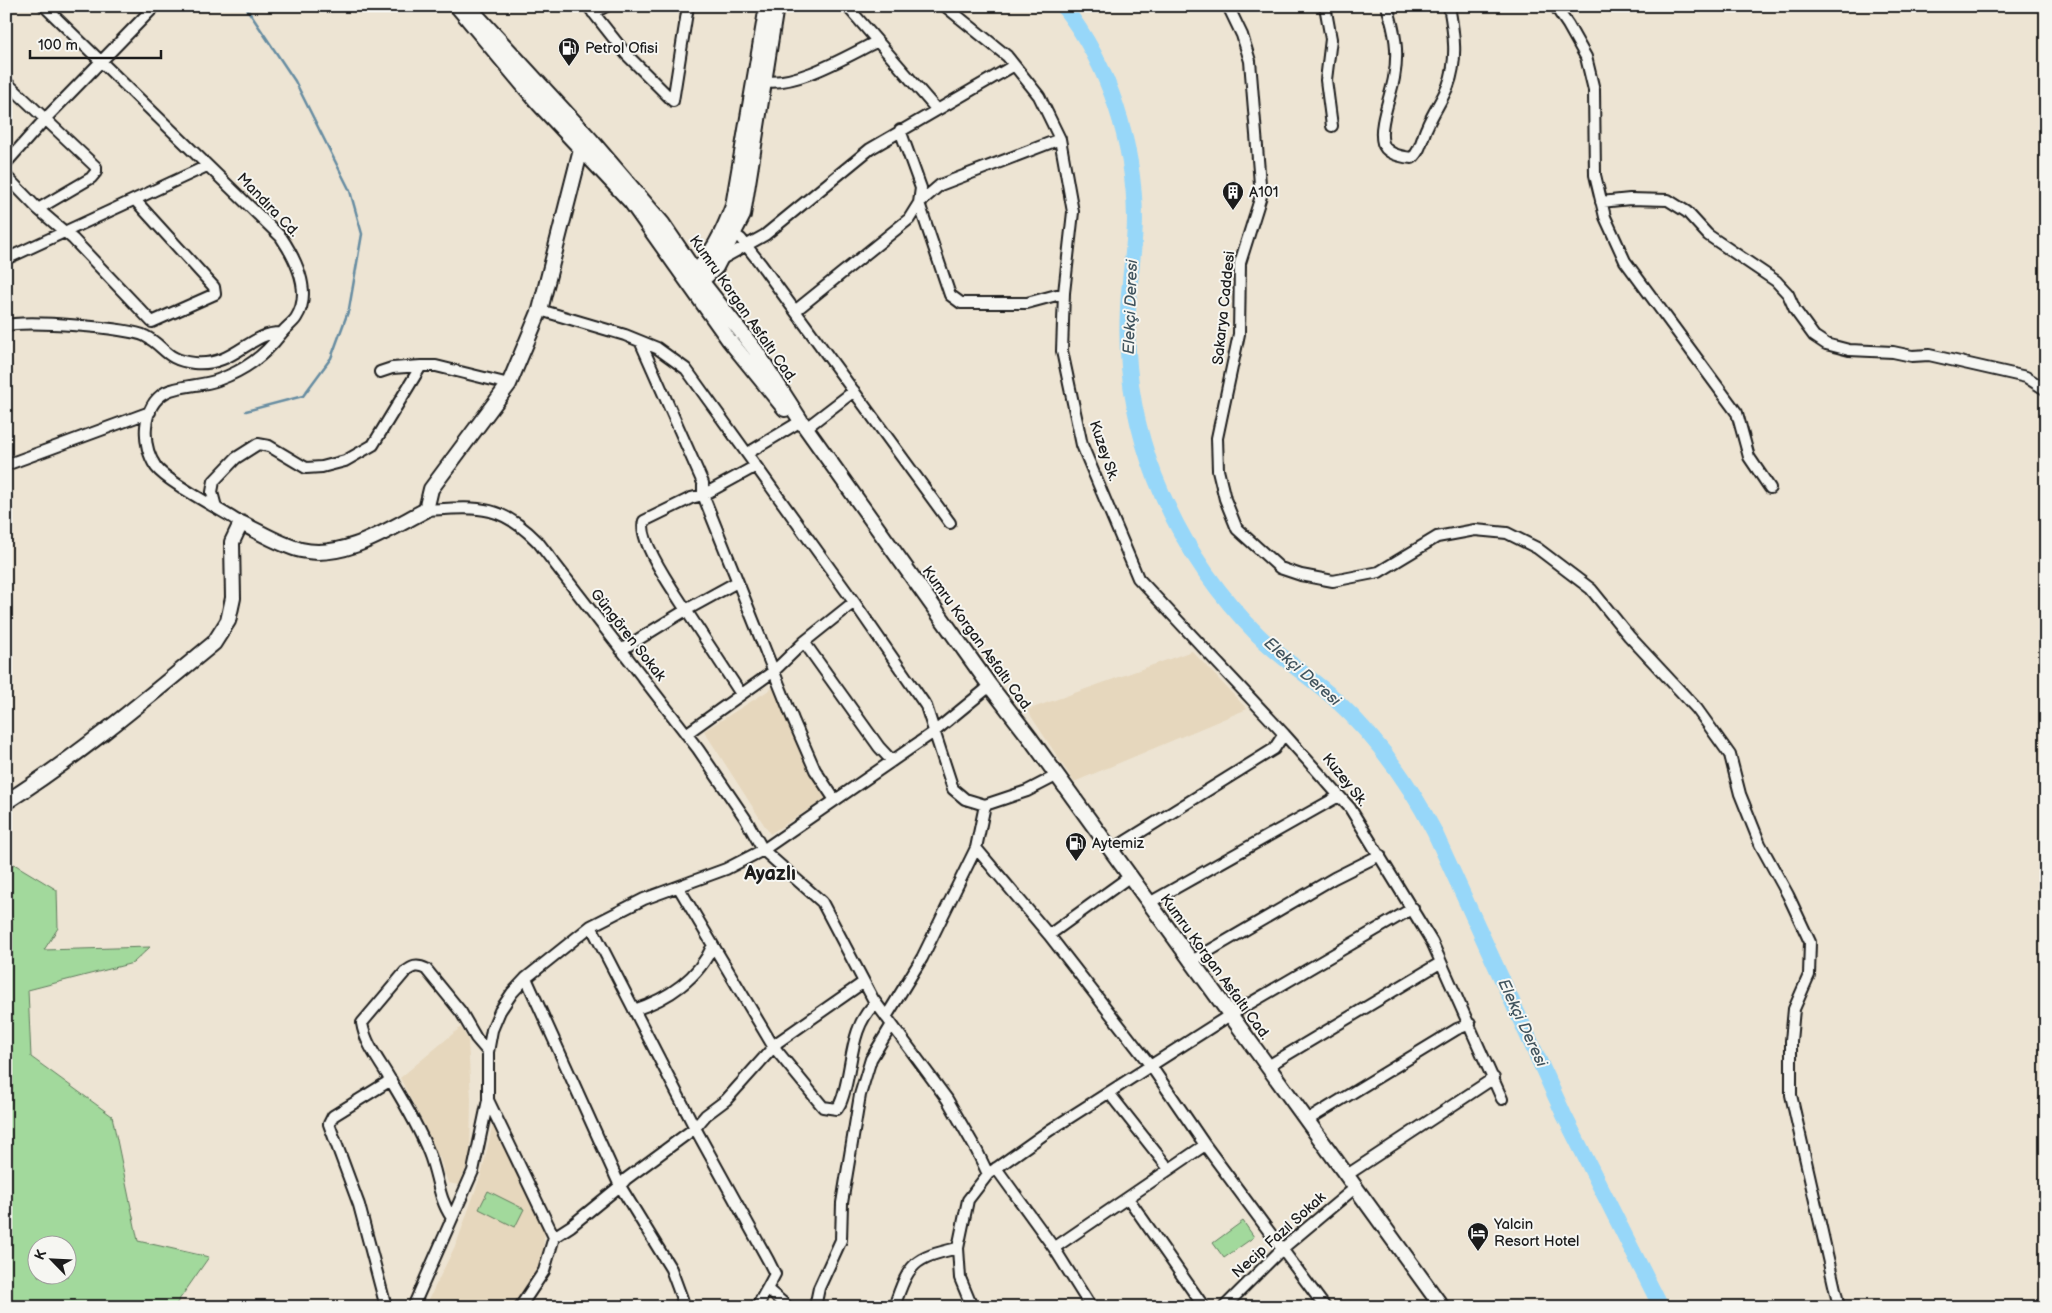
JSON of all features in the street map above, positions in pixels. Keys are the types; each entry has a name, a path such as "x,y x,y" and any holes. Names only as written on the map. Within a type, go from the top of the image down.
{"main road":[{"path":"457,6 507,68 631,202 694,282"},
{"name":"Kumru Korgan Asfaltı Cad.","path":"468,6 578,126 662,223 694,282 756,351 803,425 990,686 1030,738 1190,962 1268,1066 1306,1122 1356,1187 1442,1307"},
{"path":"767,6 767,33"},
{"path":"694,282 742,215 751,132 759,81 767,33 776,6"},
{"path":"6,802 95,740 214,643 228,621 233,598 232,542 241,523 300,550 322,552 344,549 379,535 426,510 431,489 509,384 540,310 581,149"},
{"path":"694,282 720,260 730,231"}],"street":[{"name":"Mandıra Cd.","path":"44,6 100,63 164,122 281,237 295,258 303,299 296,318 261,358 242,371 216,381 167,392 157,400 150,412"},
{"path":"6,163 46,118 155,6"},
{"path":"606,6 590,10 626,54 673,101 688,6"},
{"path":"847,6 876,42 937,110"},
{"name":"Kuzey Sk.","path":"945,6 1007,56 1013,66 1039,96 1060,139 1073,212 1064,293 1062,351 1082,445 1138,578 1340,796 1380,855 1432,942 1502,1099"},
{"name":"Sakarya Caddesi","path":"1228,6 1242,35 1250,61 1261,196 1240,264 1239,334 1216,438 1218,470 1225,499 1237,529 1280,568 1300,575 1333,581 1379,572 1437,537 1476,530 1507,533 1537,548 1591,590 1697,709 1730,755 1740,794 1760,844 1788,895 1810,942 1809,975 1794,1009 1791,1041 1791,1096 1839,1307"},
{"path":"1325,6 1331,39 1326,80 1332,126"},
{"path":"1387,6 1396,35 1397,51 1394,78 1382,133 1383,145 1389,152 1404,158 1412,158 1417,154 1427,126 1448,85 1452,68 1455,37 1449,6"},
{"path":"1555,6 1586,57 1592,81 1595,175 1604,217 1625,261 1736,413 1749,457 1770,488"},
{"path":"759,81 776,83 793,80 876,42"},
{"path":"720,260 765,235 870,149 1013,66"},
{"path":"6,82 94,165 96,172 91,178 38,209"},
{"path":"900,130 921,188 920,203 950,295 961,303 1027,303 1064,293"},
{"path":"795,311 909,219 920,203 940,185 1060,139"},
{"path":"6,259 207,166"},
{"path":"6,176 38,209 73,239 152,322"},
{"path":"1601,202 1630,199 1668,200 1687,212 1708,234 1776,281 1788,294 1795,310 1814,336 1826,344 1849,350 1894,352 1912,356 1930,355 2026,377 2046,390"},
{"path":"135,200 214,287 215,294 152,322"},
{"path":"730,231 746,246 795,311 950,523"},
{"path":"540,310 640,341 657,348 686,369 748,453 926,706 954,788 965,799 986,805 1028,791 1056,776"},
{"path":"7,322 66,323 145,336 176,360 194,363 210,363 232,356 264,335 281,334"},
{"path":"148,338 152,322"},
{"path":"640,341 702,483 703,495 736,582 815,770 835,800"},
{"path":"214,506 212,492 214,481 236,458 258,444 269,446 306,468 322,467 346,461 373,445 421,366"},
{"path":"380,372 392,368 436,366 509,384"},
{"path":"748,453 803,425 854,392"},
{"path":"6,465 150,412"},
{"path":"150,412 146,426 149,453 157,468 181,486 241,523"},
{"path":"741,694 702,639 658,563 645,537 642,526 644,521 692,498 703,495 756,466"},
{"name":"Güngören Sokak","path":"426,510 473,508 498,513 520,524 538,542 686,734 745,818 763,850 822,902 864,982 888,1022 947,1099 992,1171 1054,1248 1091,1307"},
{"path":"621,650 736,582"},
{"path":"686,734 774,670 804,642 854,602"},
{"path":"804,642 879,747 892,761"},
{"path":"413,1307 473,1170 488,1100 488,1052 492,1030 500,1011 512,993 526,978 591,926 644,899 679,888 726,869 763,850 934,732 990,686"},
{"path":"1110,851 1274,749 1284,734"},
{"path":"1149,903 1340,796"},
{"path":"815,1307 819,1288 841,1240 842,1203 860,1095 871,1059 976,848 986,805"},
{"path":"976,848 1049,935 1151,1066 1205,1145 1324,1307"},
{"path":"1190,962 1334,878 1380,855"},
{"path":"1049,935 1129,877"},
{"path":"679,888 773,1046 823,1107 837,1109 844,1096 855,1040 869,1010 876,1003"},
{"path":"972,1307 960,1278 958,1248 968,1200 992,1171 1230,1015 1413,908"},
{"path":"591,926 695,1128 775,1274 757,1307"},
{"path":"634,1010 646,1006 693,977 704,964 713,945"},
{"path":"1268,1066 1440,962"},
{"path":"452,1218 443,1206 430,1154 391,1080 366,1038 362,1022 405,972 413,966 419,966 426,969 461,1012 476,1038 488,1052"},
{"path":"526,978 620,1186 667,1262 684,1307"},
{"path":"520,1307 544,1271 554,1237 571,1226 626,1179 695,1128 706,1115 726,1100 773,1046 809,1018 864,982"},
{"path":"1306,1122 1457,1030 1470,1024"},
{"path":"1347,1175 1494,1078"},
{"path":"386,1307 359,1205 329,1124 333,1116 391,1080"},
{"path":"1109,1093 1169,1169"},
{"path":"488,1100 554,1237"},
{"path":"1054,1248 1205,1145"},
{"name":"Necip Fazıl Sokak","path":"1224,1307 1282,1249 1356,1187"},
{"path":"1128,1198 1204,1307"},
{"path":"894,1307 902,1283 919,1260 928,1254 958,1248"},
{"path":"767,1290 788,1307"}],"shaded area":[{"path":"1192,651 1247,709 1074,782 1027,710"},
{"path":"774,687 825,799 770,834 704,731"},
{"path":"461,1027 468,1040 471,1099 470,1158 459,1185 448,1183 439,1156 436,1157 426,1129 400,1078"},
{"path":"493,1123 503,1134 545,1228 542,1261 512,1307 425,1307 457,1242 482,1172"}],"green space":[{"path":"14,864 57,890 58,928 44,950 150,947 133,963 28,990 31,1057 112,1116 138,1241 209,1257 174,1307 6,1307 6,873"},
{"path":"488,1191 524,1209 515,1227 479,1209"},
{"path":"1243,1221 1254,1237 1224,1258 1213,1243"}],"waterway":[{"path":"245,6 295,81 350,191 362,234 349,309 331,358 303,396 246,411"},
{"name":"Elekçi Deresi","path":"1063,6 1080,29 1106,80 1124,134 1130,163 1135,219 1127,330 1132,394 1148,457 1164,499 1198,561 1226,600 1267,644 1335,699 1350,714 1377,744 1402,777 1434,831 1564,1115 1661,1307"}],"place":[{"name":"Petrol Ofisi","path":"569,67"},
{"name":"A101","path":"1233,211"},
{"name":"Aytemiz","path":"1076,862"},
{"name":"Yalcin Resort Hotel","path":"1478,1252"}],"district":[{"name":"Ayazlı","path":"770,874"}]}
